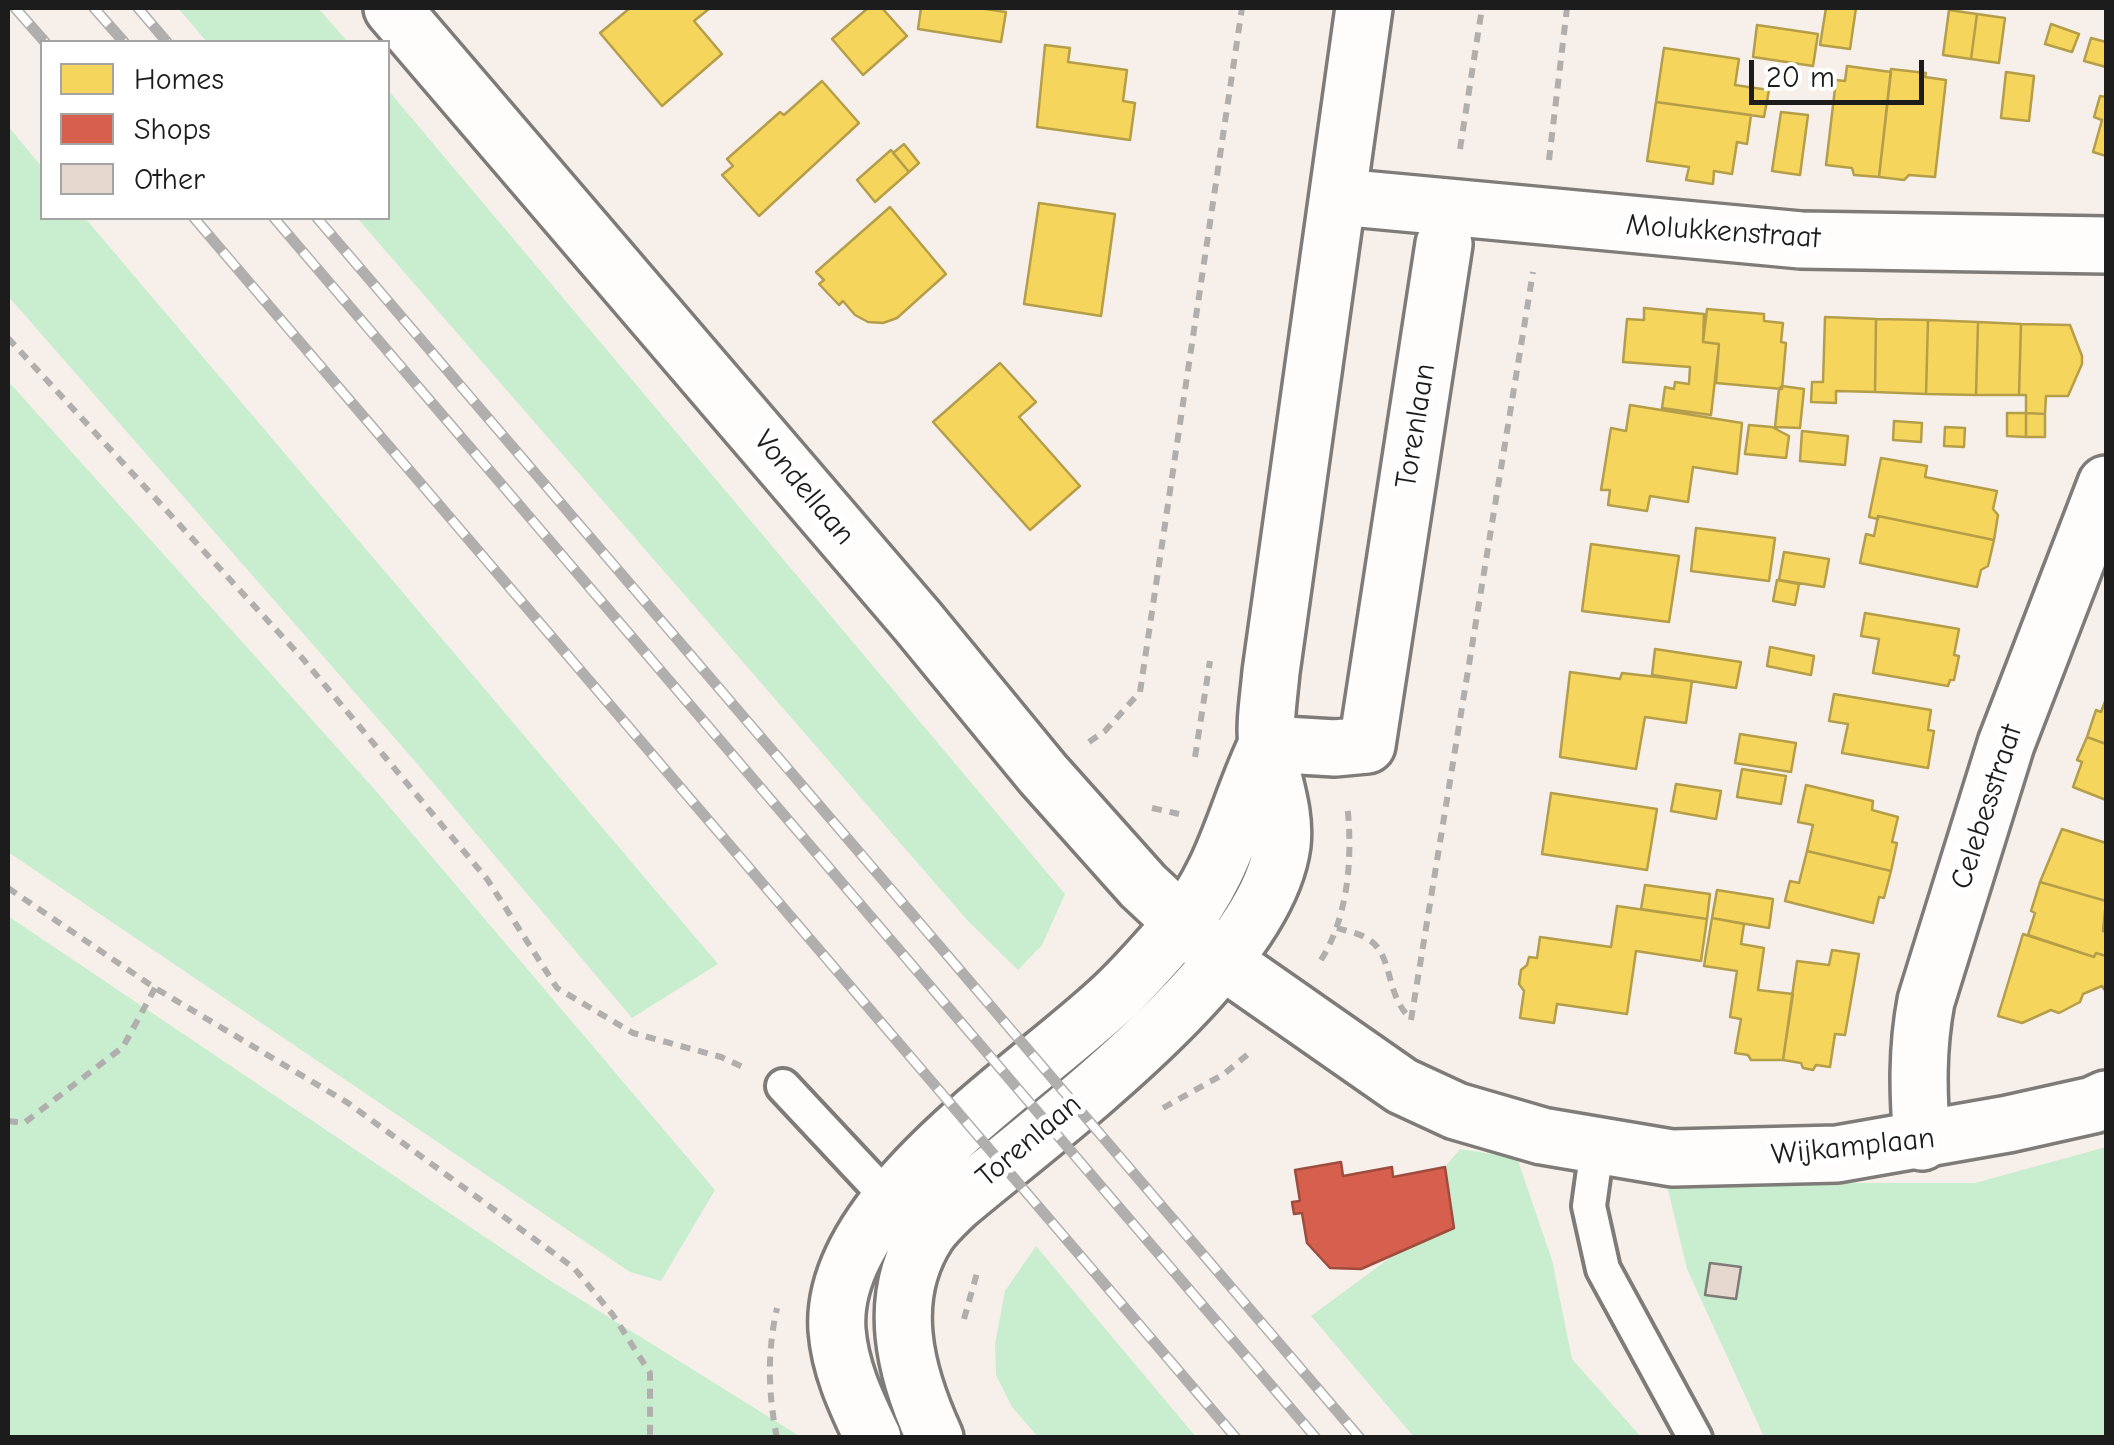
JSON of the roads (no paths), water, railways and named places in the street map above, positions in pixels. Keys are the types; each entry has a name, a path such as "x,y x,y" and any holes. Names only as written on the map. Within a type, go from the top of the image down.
{"street":[{"name":"Vondellaan","path":"392,8 906,607 1043,774 1181,925 1222,960"},
{"name":"Torenlaan","path":"873,1438 845,1377 837,1327 843,1283 861,1238 955,1204 1162,1028 1222,960 1269,884 1282,846 1278,796 1267,744 1280,596 1364,8"},
{"name":"Molukkenstraat","path":"1340,197 1447,227 1543,218 1801,240 2106,245"},
{"name":"Torenlaan","path":"1267,744 1334,748 1367,745 1447,227"},
{"name":"Celebesstraat","path":"1922,1142 1917,1080 1926,1001 2006,744 2106,484"},
{"name":"Torenlaan","path":"935,1438 911,1372 901,1319 910,1272 908,1218 920,1165 1116,994 1181,925 1216,876 1245,789 1267,744"},
{"name":"Wijkamplaan","path":"1222,960 1402,1086 1456,1111 1596,1148 1672,1158 1837,1154 1922,1142 2106,1099"}],"lane":[{"path":"783,1086 908,1218"},
{"path":"1596,1148 1590,1206 1603,1269 1695,1438"}],"railway":[{"path":"15,8 43,40"},
{"path":"94,8 122,40"},
{"path":"138,8 165,40"},
{"path":"196,220 1236,1438"},
{"path":"276,220 1316,1438"},
{"path":"319,220 1360,1438"}]}
